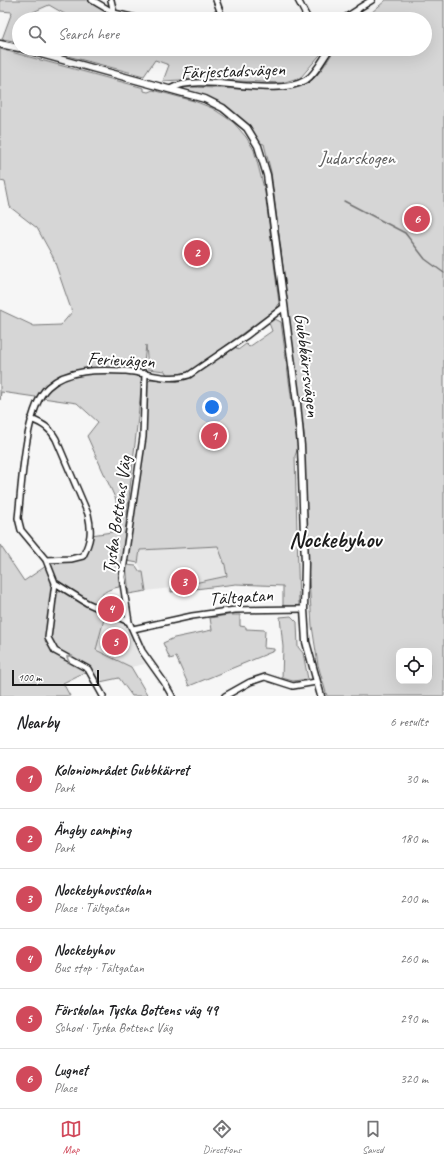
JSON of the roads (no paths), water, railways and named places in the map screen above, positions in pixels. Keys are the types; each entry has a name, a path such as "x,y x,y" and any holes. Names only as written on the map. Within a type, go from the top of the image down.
{"street":[{"path":"92,0 114,12"},
{"path":"111,0 114,12"},
{"path":"216,0 220,12"},
{"path":"298,0 304,12"},
{"path":"353,12 372,0"},
{"path":"356,12 359,8"},
{"path":"0,44 12,47"},
{"name":"Gubbkärrsvägen","path":"48,56 205,99 223,108 246,128 258,146 267,175 297,402 301,446 306,642 321,696"},
{"name":"Färjestadsvägen","path":"170,89 176,86 192,84 278,87 293,84 306,80 325,56"},
{"name":"Ferievägen","path":"103,696 88,669 55,651 48,638 55,583 46,560 21,530 18,518 27,439 37,401 47,387 67,376 79,372 111,371 145,373 169,378 180,378 189,375 246,336 284,307"},
{"name":"Tyska Bottens Väg","path":"145,373 143,437 122,577 129,622 142,651 172,696"},
{"path":"32,419 43,424 51,431 56,439 88,514 91,526 90,543 83,556 71,559 46,560"},
{"path":"55,583 87,603 129,622"},
{"name":"Tältgatan","path":"133,629 192,616 235,610 304,609"},
{"path":"225,696 250,682 265,677 293,686 316,682"}],"waterway":[{"path":"344,201 405,233 425,259 444,273"}],"place":[{"name":"Lugnet","path":"417,219"},
{"name":"Ängby camping","path":"197,253"},
{"name":"Koloniområdet Gubbkärret","path":"214,436"},
{"name":"Nockebyhovsskolan","path":"184,582"},
{"name":"Nockebyhov","path":"111,609"},
{"name":"Förskolan Tyska Bottens väg 49","path":"115,642"}],"district":[{"name":"Nockebyhov","path":"335,539"}],"park label":[{"name":"Judarskogen","path":"357,158"}]}
